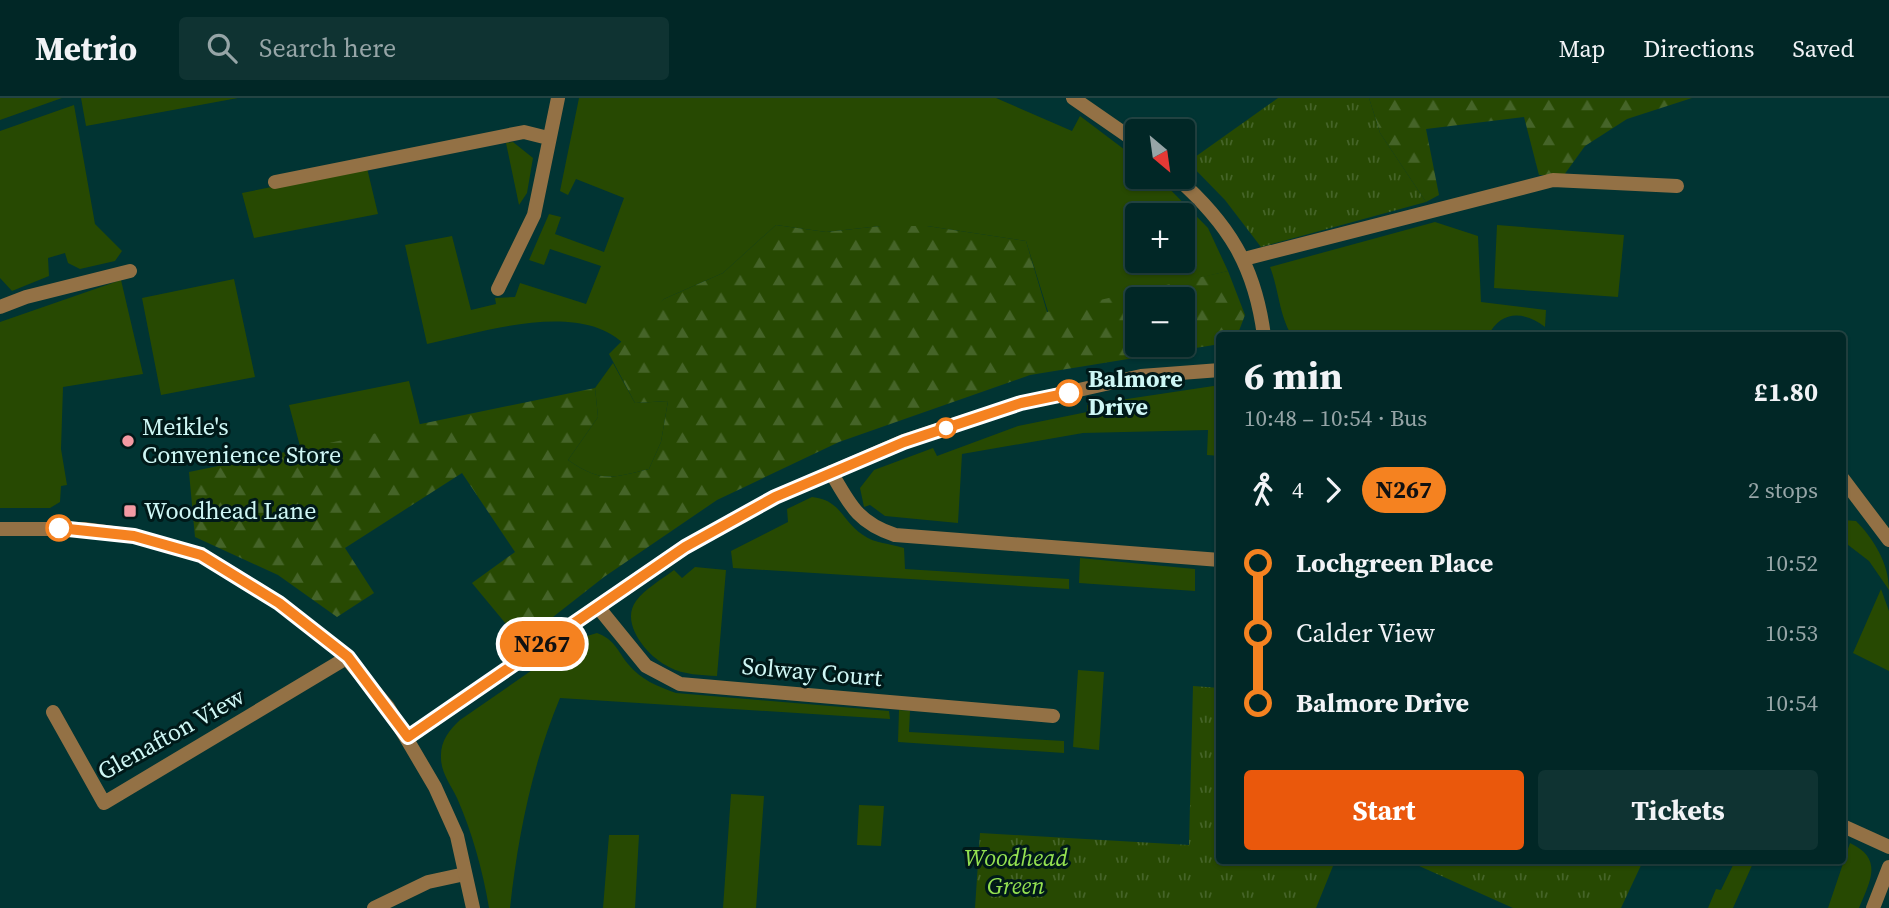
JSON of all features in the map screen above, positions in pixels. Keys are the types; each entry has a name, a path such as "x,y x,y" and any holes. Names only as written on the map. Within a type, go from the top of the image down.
{"street":[{"path":"498,289 534,215 545,173 548,138 558,98"},
{"path":"1073,98 1125,134"},
{"path":"275,182 524,132 548,138"},
{"path":"1244,259 1553,180 1676,186"},
{"path":"1187,189 1221,225 1244,259 1259,297 1263,332"},
{"path":"0,307 26,297 130,271"},
{"path":"408,737 685,547 775,497 904,442 1021,403 1142,376 1216,370"},
{"path":"831,472 850,504 871,527 895,535 1216,560"},
{"path":"1846,486 1889,540"},
{"path":"0,529 84,529 134,536 201,555 279,603 348,657 408,737 457,836 473,908"},
{"name":"Solway Court","path":"598,607 646,666 680,684 1053,716"},
{"name":"Glenafton View","path":"52,712 104,803 348,657"},
{"path":"1846,827 1889,847"},
{"path":"1873,908 1889,867"},
{"path":"374,908 428,882 465,874"}],"green space":[{"path":"0,98 62,98 0,120"},
{"path":"81,98 238,98 86,126"},
{"path":"579,98 996,98 1072,131 1080,116 1125,150 1125,189 1170,189 1183,203 1125,203 1125,273 1195,273 1195,215 1208,228 1228,271 1163,287 1125,287 1125,296 1049,315 1026,241 927,226 881,226 826,232 776,225 723,273 664,299 626,346 607,332 584,324 558,322 503,327 427,344 405,245 452,236 471,310 496,304 495,298 515,297 520,283 586,304 601,266 550,249 544,265 529,260 549,214 561,217 555,234 604,252 624,198 576,179 568,195 560,191"},
{"path":"1278,98 1369,98 1380,133 1426,202 1261,247 1225,200 1195,169 1195,157"},
{"path":"1369,98 1692,98 1627,119 1585,146 1564,175 1539,175 1524,117 1426,129 1439,195 1426,202 1380,133"},
{"path":"74,105 95,224 122,251 115,261 80,269 68,263 65,253 48,258 49,276 12,291 0,278 0,131"},
{"path":"513,142 533,158 527,193 519,205 506,143"},
{"path":"367,168 378,214 254,238 242,193"},
{"path":"1435,222 1478,236 1481,302 1546,310 1545,327 1529,318 1514,316 1499,321 1490,332 1290,332 1284,320 1270,267"},
{"path":"776,225 826,232 881,226 927,226 1026,241 1047,312 1125,294 1125,357 1140,357 1030,375 839,442 717,500 604,577 521,642 472,583 515,552 462,473 345,548 374,593 337,617 278,575 195,537 189,472 595,388 598,417 568,460 589,472 607,476 649,469 661,442 668,401 635,403 609,354 664,299 723,273"},
{"path":"1497,225 1624,235 1618,297 1494,288"},
{"path":"1228,271 1245,315 1239,332 1216,332 1216,345 1195,348 1195,287 1157,287"},
{"path":"234,279 255,377 161,395 142,298"},
{"path":"121,280 143,374 63,387 61,449 67,485 61,486 60,502 50,508 0,508 0,322"},
{"path":"613,363 635,403 668,401 661,442 649,469 607,477 589,472 568,460 598,417 595,388"},
{"path":"409,381 420,425 301,450 289,405"},
{"path":"1216,386 1216,456 1207,455 1208,430 1083,433 962,454 958,523 885,516 870,505 864,507 860,488 874,470 933,448 937,456 1018,426 1087,412 1087,405"},
{"path":"812,497 835,506 868,538 904,548 905,569 1069,579 1069,589 733,568 731,551 788,522 787,509"},
{"path":"1846,520 1856,521 1874,544 1883,561 1889,590 1869,561 1846,543"},
{"path":"1080,558 1195,569 1195,591 1079,583"},
{"path":"695,567 726,570 717,676 687,673 661,663 645,648 631,620 636,601 649,588 674,570 682,578"},
{"path":"1881,589 1889,611 1889,671 1853,653"},
{"path":"597,633 611,642 638,674 676,693 889,711 890,719 560,698 534,775 517,854 510,908 489,908 472,838 441,763 444,742 460,720 577,639"},
{"path":"1078,670 1104,672 1099,750 1073,747"},
{"name":"Woodhead Green","path":"1193,686 1216,688 1216,864 1334,864 1316,908 975,908 980,833 1189,845"},
{"path":"899,710 910,711 909,732 1064,741 1064,753 898,742"},
{"path":"731,794 764,796 756,908 723,908"},
{"path":"859,805 884,806 881,846 857,845"},
{"path":"609,835 639,835 635,908 603,908"},
{"path":"1850,843 1867,856 1871,871 1867,889 1859,908 1828,908 1843,864 1846,864"},
{"path":"1415,864 1642,864 1621,908 1513,908"},
{"path":"1734,864 1753,864 1733,908 1708,908 1716,889 1721,890"}],"bus line":[{"name":"N267","path":"59,528 134,536 201,555 279,603 348,657 408,737 685,547 775,497 904,442 1021,403 1069,393"}],"place":[{"name":"Balmore Drive","path":"1069,393"},
{"name":"Meikle's Convenience Store","path":"128,441"},
{"name":"Woodhead Lane","path":"130,511"}]}
